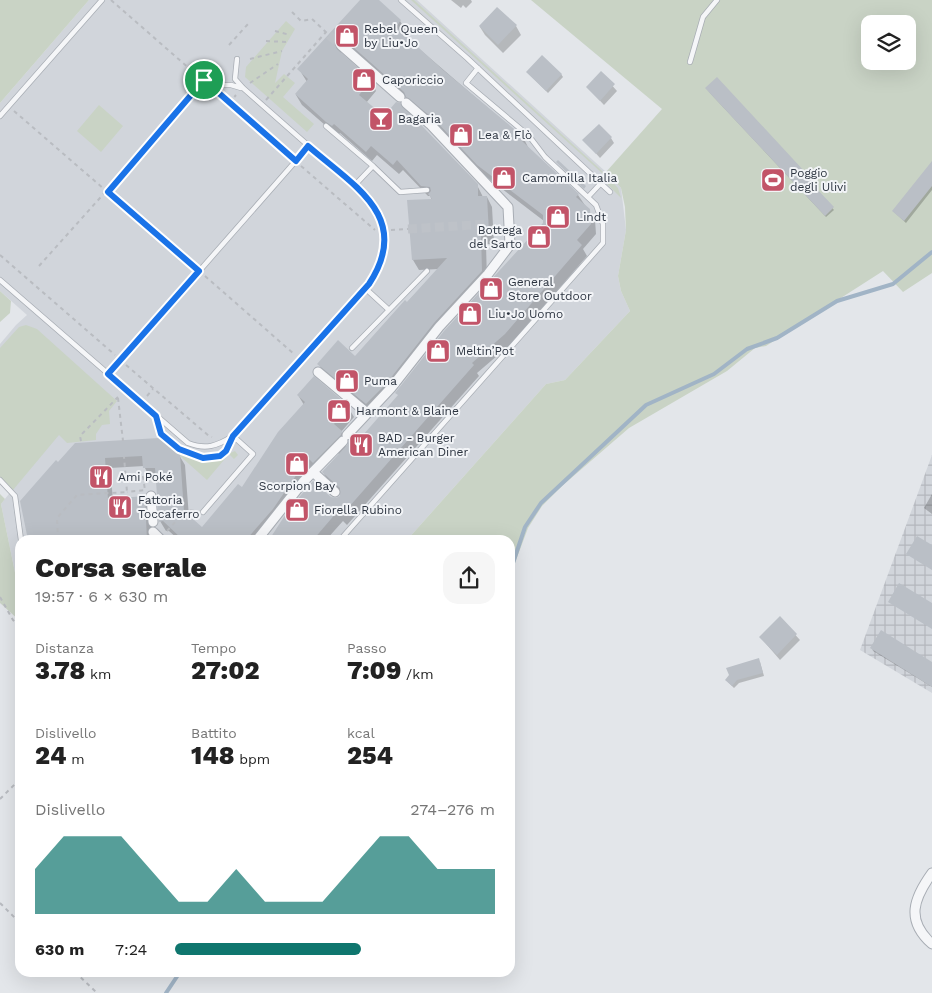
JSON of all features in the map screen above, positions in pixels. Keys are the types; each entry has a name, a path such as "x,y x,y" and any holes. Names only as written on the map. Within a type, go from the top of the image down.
{"street":[{"path":"261,535 303,482 314,473 391,388 438,327 488,274 510,245 508,206 430,124 341,46"},
{"path":"318,372 367,413"},
{"path":"314,473 335,492"},
{"path":"151,496 153,522"},
{"path":"154,532 157,535"},
{"path":"932,873 919,891 914,907 917,923 932,944"}],"lane":[{"path":"0,116 102,0"},
{"path":"401,0 478,68 602,182 610,192"},
{"path":"690,62 703,17 717,0"},
{"path":"0,280 188,443 207,448 221,444 233,436 365,288 383,259 384,230 380,213 354,186 242,88 235,78 237,60"},
{"path":"344,535 603,243 603,224 596,205 545,157 529,136 466,83 478,68"},
{"path":"213,86 231,85 242,88"},
{"path":"326,126 400,192 428,190"},
{"path":"108,374 308,146"},
{"path":"354,186 373,166"},
{"path":"588,197 602,182"},
{"path":"352,348 427,271"},
{"path":"365,288 389,310"},
{"path":"156,416 161,434 179,449 195,456 203,458 220,456 226,451 233,436"},
{"path":"203,512 253,454 233,436"},
{"path":"0,480 15,496 21,535"}],"path":[{"path":"111,0 213,86"},
{"path":"265,101 327,33 312,19 302,21 292,12"},
{"path":"229,45 248,24"},
{"path":"275,31 290,35"},
{"path":"266,41 286,42"},
{"path":"250,59 282,51"},
{"path":"248,84 278,64"},
{"path":"39,266 108,192 204,80 210,72 210,67"},
{"path":"217,92 375,231"},
{"path":"229,103 237,94"},
{"path":"9,106 294,354"},
{"path":"389,230 408,229"},
{"path":"0,255 209,436 215,437"},
{"path":"147,396 154,388"},
{"path":"118,391 123,441"},
{"path":"81,441 80,436 118,397"},
{"path":"124,457 127,492"},
{"path":"58,535 57,518 77,495 145,490 143,476 126,478"},
{"path":"164,535 186,510 203,512"},
{"path":"0,597 15,622"},
{"path":"0,799 15,784"},
{"path":"0,903 15,918"},
{"path":"79,977 97,993"}],"shaded area":[{"path":"89,0 417,0 606,172 621,188 626,230 618,276 621,291 630,311 565,380 546,384 411,535 15,535 15,573 1,504 12,490 0,478 0,344 27,315 0,291 0,103"},
{"path":"932,455 932,693 860,650"}],"green space":[{"path":"0,0 89,0 0,103"},
{"path":"411,0 414,0 601,170 618,188 621,198 601,178 603,174"},
{"name":"Poggio degli Ulivi","path":"531,0 932,0 932,273 903,292 883,271 766,346 755,348 727,371 629,428 562,486 542,506 528,528 515,563 515,535 411,535 546,384 565,380 630,311 621,291 618,276 626,230 625,207 621,188 606,172 662,109"},
{"path":"286,21 295,29 282,51 275,83 284,74 295,83 283,97 314,124 307,132 245,77 246,67"},
{"path":"99,105 123,126 101,152 77,131"},
{"path":"0,291 11,301 10,313 0,322"},
{"path":"26,325 37,329 117,401 109,411 110,424 102,425 96,434 96,440 67,443 59,435 13,490 0,478 0,348 19,327"},
{"path":"182,451 188,455 223,456 235,451 238,455 234,459 229,454 207,480 180,456"},
{"path":"0,494 5,499 1,504 15,573 15,616 0,603"}],"building":[{"path":"360,0 379,0 401,20 396,27 443,70 525,138 522,141 579,194 576,197 590,209 591,224 577,240 582,245 505,334 472,363 474,365 341,516 337,512 317,535 272,535 289,509 313,481 331,497 336,498 340,496 340,488 322,472 349,441 352,439 356,443 398,395 395,393 444,331 543,223 543,215 477,165 434,119 406,97 404,92 345,40 339,39 335,44 337,49 372,80 359,95 384,116 396,102 400,103 478,184 478,196 487,196 489,234 481,234 482,271 434,323 386,384 366,404 317,364 338,340 355,356 405,300 407,302 447,258 412,260 407,200 432,199 428,194 431,191 430,187 421,186 397,160 393,165 371,146 366,152 334,124 332,126 326,122 295,94 308,79 297,69"},
{"path":"497,7 517,25 498,45 479,26"},
{"path":"542,55 562,74 546,91 526,72"},
{"path":"601,71 615,84 600,101 586,87"},
{"path":"717,77 817,185 815,187 834,207 825,216 705,88"},
{"path":"599,124 612,137 596,154 582,140"},
{"path":"558,160 586,186 584,189 556,162"},
{"path":"932,161 932,186 904,221 892,211"},
{"path":"314,376 349,406 334,424 342,431 341,435 313,463 308,458 273,509 250,535 178,535 163,521 159,522 155,468 143,468 142,456 105,458 108,499 145,496 147,535 27,535 20,501 56,460 58,462 75,443 159,438 180,454 184,511 202,527 238,484 242,487 278,432 305,402 297,395"},
{"path":"917,536 932,545 932,570 906,554"},
{"path":"899,583 932,603 932,629 888,602"},
{"path":"780,616 797,634 777,655 759,637"},
{"path":"881,630 932,662 932,687 870,648"},
{"path":"759,658 763,673 737,680 732,686 725,680 729,675 726,668"}],"waterway":[{"path":"515,557 525,527 541,503 646,405 714,374 747,349 777,338 837,301 893,284 932,252"},
{"path":"166,993 177,977"}],"tunnel":[{"path":"329,35 341,45"},
{"path":"408,229 489,224"}],"place":[{"name":"Rebel Queen by Liu•Jo","path":"347,36"},
{"name":"Caporiccio","path":"364,80"},
{"name":"Bagaria","path":"381,119"},
{"name":"Lea & Flò","path":"461,135"},
{"name":"Camomilla Italia","path":"504,178"},
{"name":"Poggio degli Ulivi","path":"773,180"},
{"name":"Lindt","path":"558,217"},
{"name":"Bottega del Sarto","path":"539,237"},
{"name":"General Store Outdoor","path":"491,289"},
{"name":"Liu•Jo Uomo","path":"470,314"},
{"name":"Meltin’Pot","path":"438,351"},
{"name":"Puma","path":"347,381"},
{"name":"Harmont & Blaine","path":"339,411"},
{"name":"BAD - Burger American Diner","path":"361,445"},
{"name":"Scorpion Bay","path":"297,464"},
{"name":"Ami Poké","path":"101,477"},
{"name":"Fattoria Toccaferro","path":"120,507"},
{"name":"Fiorella Rubino","path":"297,510"}],"route":[{"path":"204,80 296,161 308,146 369,199 380,213 385,244 383,259 369,284 233,436 226,451 220,456 212,458 195,456 179,449 161,434 156,416 108,374 199,271 108,192 204,80"}]}
